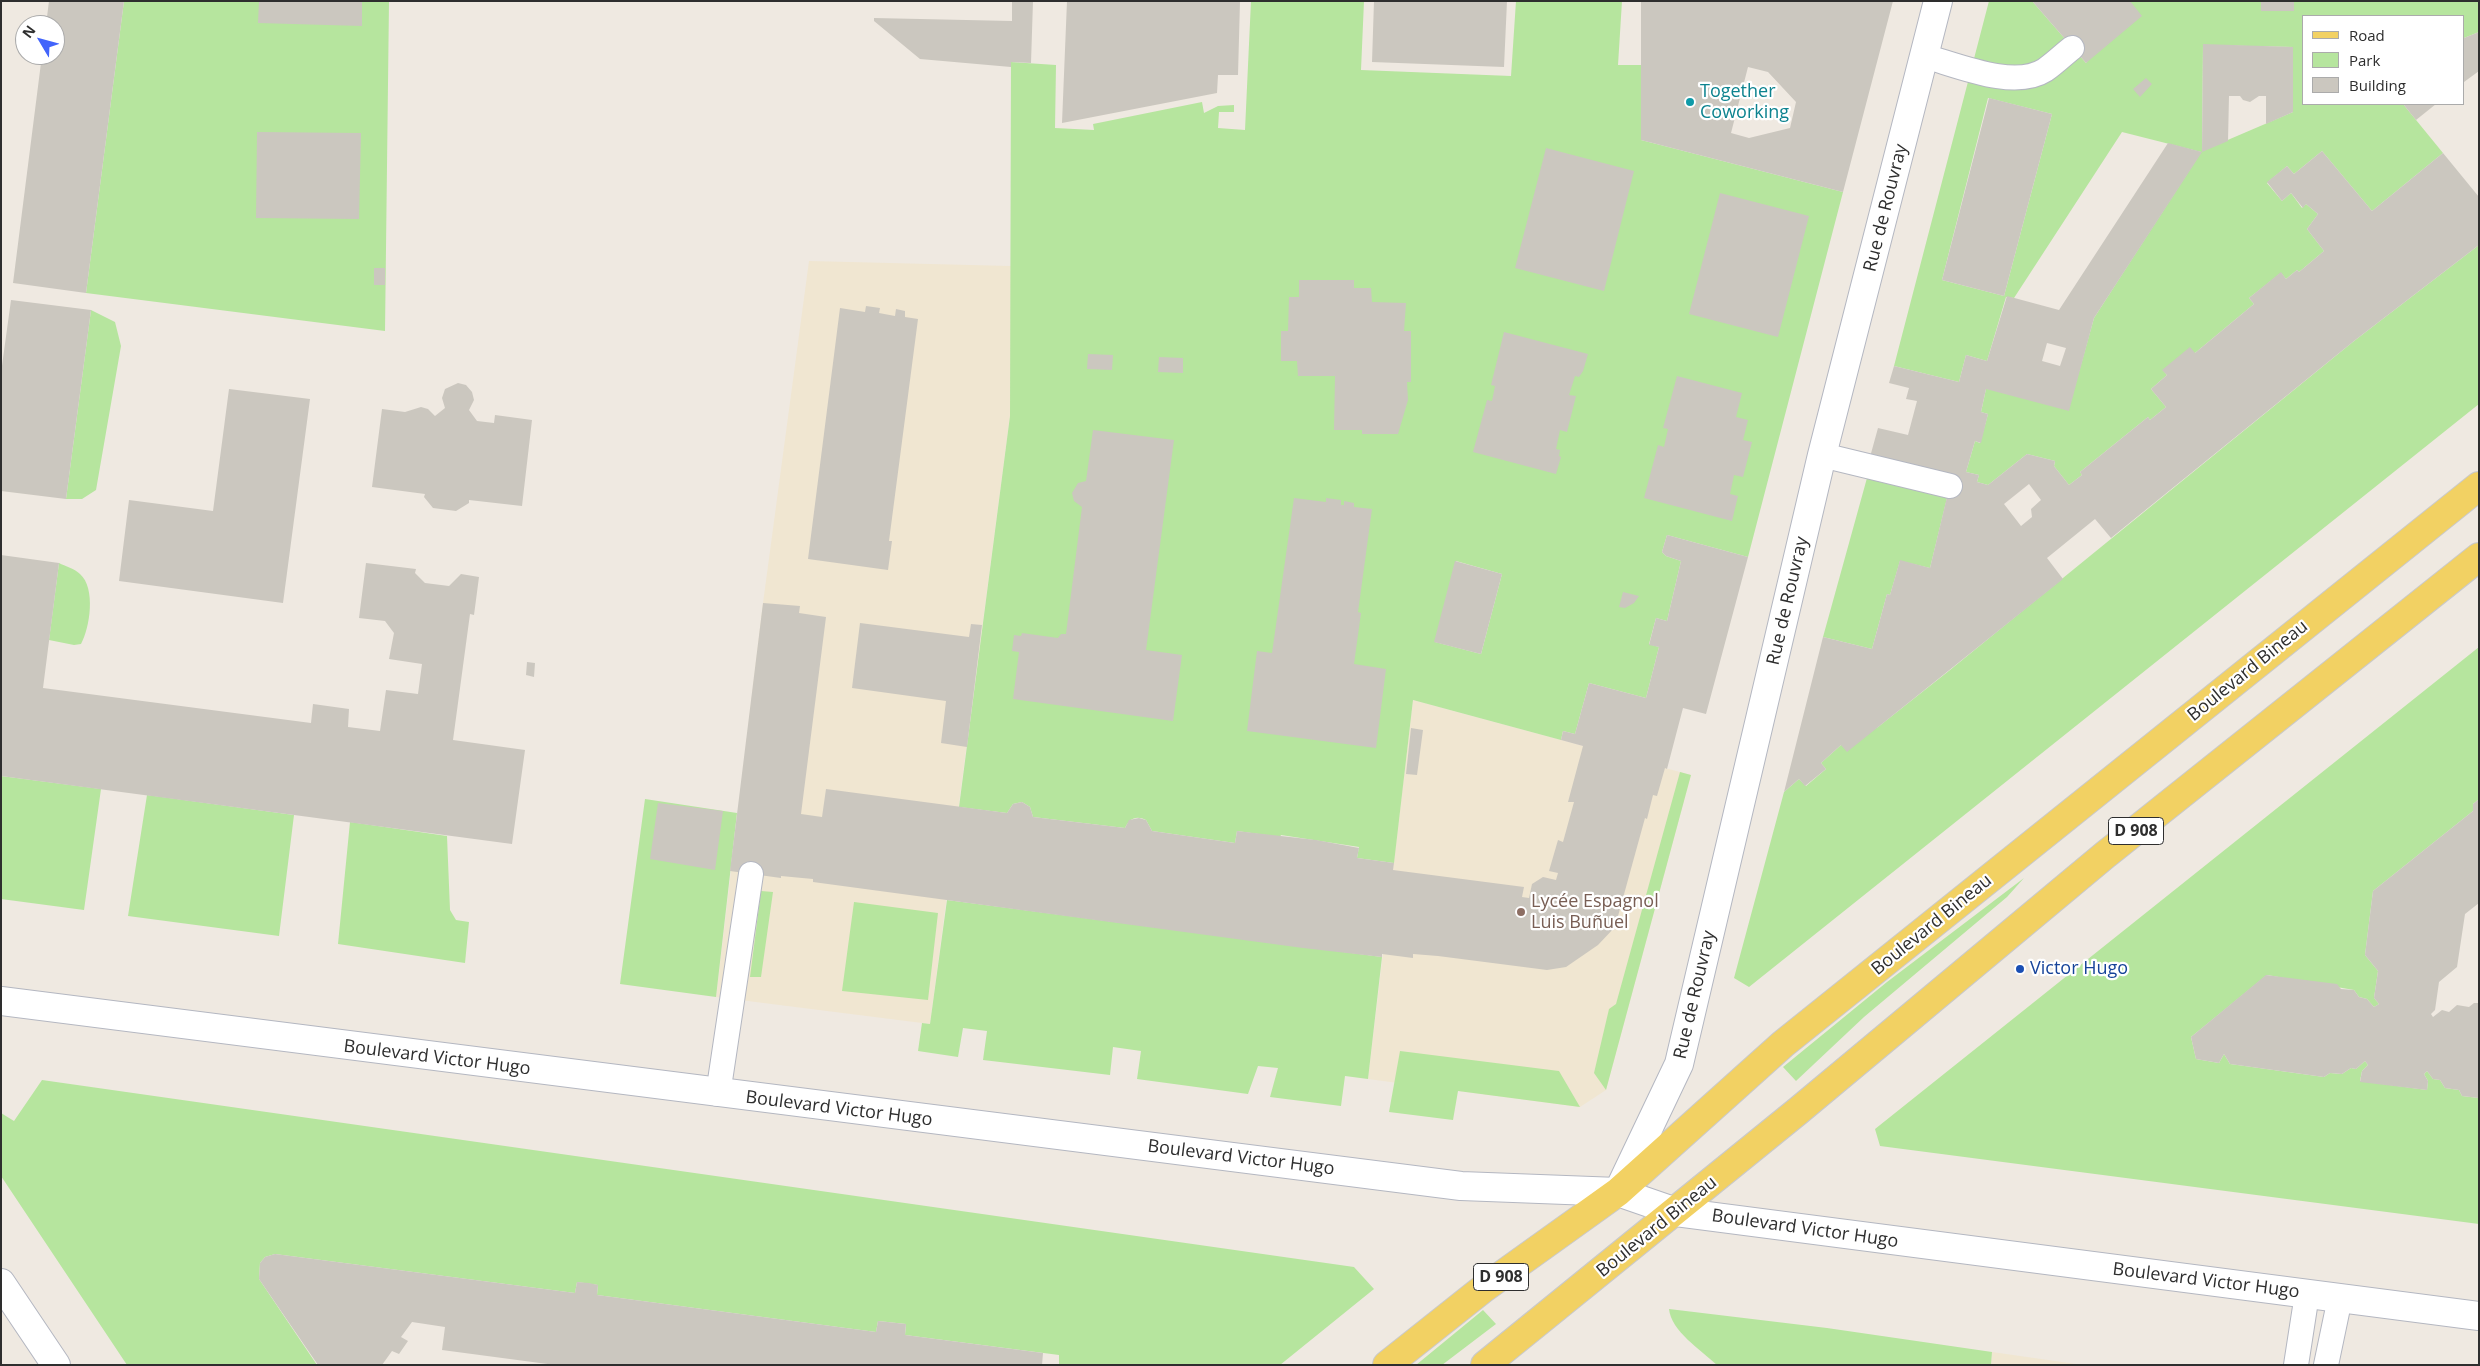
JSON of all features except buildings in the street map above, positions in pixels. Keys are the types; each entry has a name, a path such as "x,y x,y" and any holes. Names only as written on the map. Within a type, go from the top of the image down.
{"main road":[{"name":"Boulevard Bineau","path":"1387,1365 1484,1288 1618,1192 1783,1044 2479,486"},
{"name":"Boulevard Bineau","path":"1486,1365 1676,1212 2106,855 2479,558"}],"street":[{"name":"Rue de Rouvray","path":"1618,1192 1679,1064 1822,455 1938,1"},
{"name":"Boulevard Victor Hugo","path":"1,1002 718,1094 1461,1186 1618,1192 1676,1212 2479,1316"},
{"path":"1,1282 56,1365"}],"lane":[{"path":"1924,56 2012,78 2029,76 2044,70 2072,48"},
{"path":"1822,455 1950,486"},
{"path":"718,1094 751,874"},
{"path":"2296,1365 2307,1294"},
{"path":"2326,1365 2340,1298"}],"shaded area":[{"path":"809,261 1011,266 1010,416 930,1024 716,997 763,603"},
{"name":"Lycée Espagnol Luis Buñuel","path":"1413,700 1691,775 1606,1090 1580,1107 1368,1079"},
{"path":"1992,1352 2083,1365 1991,1365"}],"green space":[{"path":"124,1 389,1 385,331 86,293"},
{"path":"1251,1 1364,1 1361,70 1511,76 1516,1 1622,1 1618,65 1641,65 1641,140 1843,192 1748,557 1667,535 1662,552 1666,556 1681,561 1667,621 1656,618 1649,644 1659,647 1646,698 1589,683 1575,734 1563,731 1561,740 1413,700 1394,863 1357,858 1359,847 1281,835 1280,837 1237,831 1235,843 1152,831 1146,820 1139,818 1131,820 1125,828 1033,817 1030,807 1022,802 1013,804 1007,813 959,807 1010,416 1011,62 1056,65 1055,128 1094,130 1093,124 1202,102 1204,113 1218,106 1234,105 1234,112 1219,112 1218,128 1245,130","holes":["1456,561 1502,574 1481,654 1435,642"]},
{"path":"1989,1 2032,1 2086,63 2130,1 2261,1 2294,11 2294,1 2479,1 2479,32 2465,38 2465,15 2302,15 2302,105 2404,105 2443,153 2372,211 2322,151 2294,174 2287,166 2267,183 2282,201 2291,193 2302,208 2306,204 2318,214 2307,229 2324,251 2299,272 2297,270 2286,279 2281,273 2249,298 2254,304 2195,353 2163,370 2167,375 2151,389 2166,407 2150,420 2148,417 2080,472 2082,475 2069,485 2054,466 2055,461 2027,454 1988,485 1977,482 1979,475 1966,472 1975,441 1980,443 1988,414 1981,412 1986,389 2073,393 2094,318 2201,152 2122,132 2014,298 2006,297 1987,361 1966,355 1959,382 1894,366","holes":["2203,45 2293,47 2293,112 2202,151","1988,98 2052,114 2004,296 1942,280"]},
{"path":"2479,245 2479,404 1749,987 1734,978 1784,792 1799,779 1806,786 1826,769 1821,763 1841,745 1878,727 2354,341"},
{"path":"91,310 115,322 121,346 96,490 82,499 66,499"},
{"path":"1867,478 1947,498 1930,568 1900,561 1890,595 1887,594 1872,649 1823,637"},
{"path":"59,563 80,574 85,580 88,589 90,598 89,619 81,644 74,645 49,640"},
{"path":"2479,647 2479,799 2473,804 2473,811 2373,891 2365,955 2378,971 2374,998 2379,1004 2374,1007 2367,999 2359,997 2354,990 2267,975 2191,1037 2196,1059 2219,1063 2224,1054 2230,1064 2324,1077 2330,1073 2342,1074 2351,1068 2356,1069 2365,1061 2368,1065 2362,1071 2360,1081 2427,1090 2428,1081 2424,1074 2427,1071 2433,1079 2440,1080 2445,1088 2459,1090 2462,1096 2479,1098 2479,1224 1880,1146 1875,1129"},
{"path":"1680,772 1691,775 1606,1090 1594,1073 1609,1009 1616,1004"},
{"path":"1,776 101,789 84,910 1,899"},
{"path":"147,795 294,815 279,936 128,916"},
{"path":"645,799 737,813 716,997 620,984"},
{"path":"350,822 447,836 450,910 456,920 469,922 465,963 338,944"},
{"path":"2024,878 2007,897 1864,1017 1796,1081 1783,1067 1887,982"},
{"path":"761,891 773,892 761,977 750,977"},
{"path":"947,900 1382,957 1368,1079 1345,1076 1341,1106 1270,1097 1278,1068 1258,1066 1248,1094 1137,1079 1141,1051 1113,1047 1110,1075 983,1060 987,1031 963,1028 958,1057 918,1051 922,1023 930,1024"},
{"path":"854,902 938,913 928,1000 842,991"},
{"path":"1400,1051 1559,1071 1580,1107 1458,1091 1453,1120 1389,1112"},
{"path":"42,1080 1354,1267 1374,1289 1280,1365 1059,1365 1059,1355 905,1335 906,1324 878,1321 876,1332 597,1295 598,1285 577,1282 575,1293 275,1254 265,1257 260,1263 259,1279 317,1365 127,1365 1,1176 1,1113 14,1121"},
{"path":"1669,1309 1827,1328 1992,1352 1991,1365 1717,1365 1675,1325"},
{"path":"1483,1310 1496,1324 1442,1365 1416,1365"}],"place":[{"name":"Together Coworking","path":"1690,102"},
{"name":"Lycée Espagnol Luis Buñuel","path":"1521,912"},
{"name":"Victor Hugo","path":"2020,969"}]}
